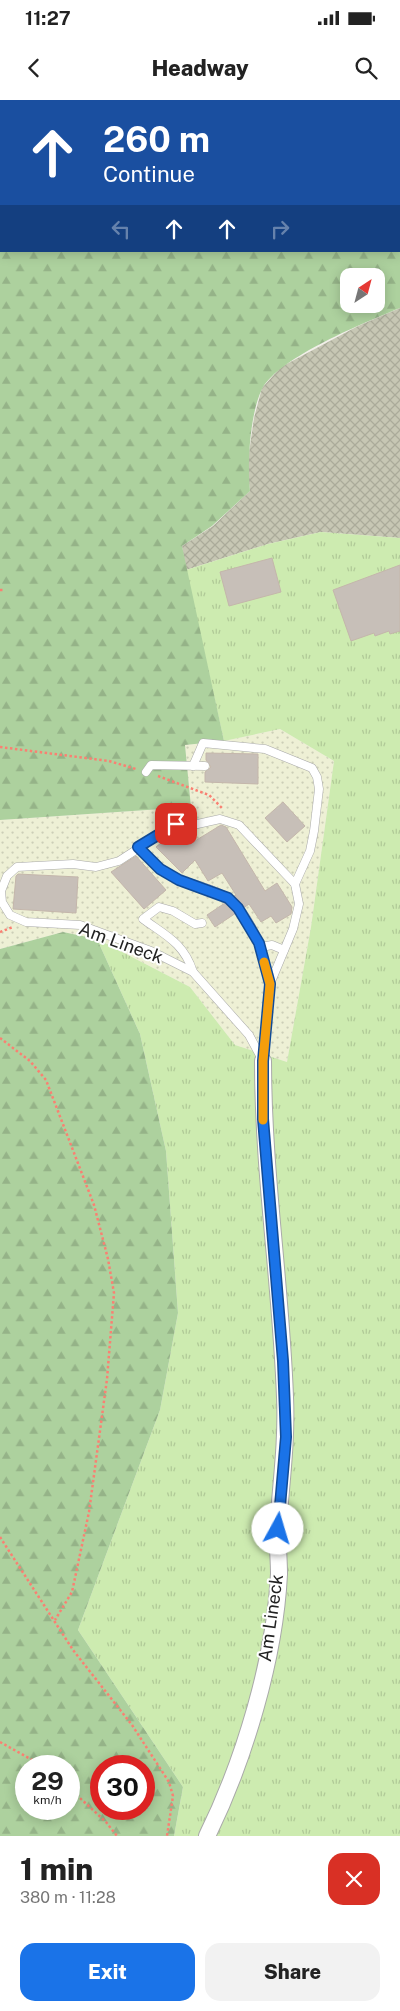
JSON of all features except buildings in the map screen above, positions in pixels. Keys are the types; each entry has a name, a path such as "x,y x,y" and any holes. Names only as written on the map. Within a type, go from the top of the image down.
{"street":[{"name":"Am Lineck","path":"207,1836 232,1780 253,1714 273,1621 278,1574 278,1529 285,1462 286,1396 266,1162 263,1061"}],"lane":[{"path":"193,766 203,743 265,749 312,768 317,777 319,789 314,831 310,851 295,884 239,825"},
{"path":"146,772 151,765 205,766"},
{"name":"Am Lineck","path":"239,825 220,819 193,825 176,824 119,860 96,867 73,864 17,867 7,876 1,890 2,902 10,915 26,922 80,925 151,951 193,972 249,1035 263,1061"},
{"path":"138,847 160,869 179,880 228,898 246,919 261,948 270,984"},
{"name":"Am Lineck","path":"263,1061 270,984 293,929 300,904 295,884"},
{"path":"193,972 180,946 161,930 143,919 159,907 173,911 196,924 202,923"},
{"path":"261,948 272,945 284,950"}],"path":[{"path":"0,747 109,761 146,772 209,795 239,825"},
{"path":"0,1038 30,1061 46,1080 94,1205 108,1259 114,1293 107,1379 89,1512 72,1592 55,1620"},
{"path":"0,1537 73,1650 132,1725 169,1782 173,1796 167,1836"},
{"path":"0,1742 23,1755"},
{"path":"80,1798 106,1822 117,1836"}],"shaded area":[{"path":"400,308 400,538 321,532 268,544 186,570 182,546 213,526 250,491 247,467 254,418 262,388 281,367 358,326"},
{"path":"280,729 334,761 311,927 287,1062 235,1045 190,987 97,939 63,932 0,949 0,820 191,807 185,745 224,741"}],"green space":[{"path":"0,252 400,252 400,308 366,322 304,353 271,377 262,389 258,399 252,425 249,453 250,491 212,526 182,546 224,741 185,745 191,807 0,820"},
{"path":"321,532 400,538 400,1836 174,1836 183,1787 78,1630 160,1410 178,1313 166,1151 140,1034 97,939 190,987 235,1045 287,1062 311,927 334,761 280,729 224,741 186,570 268,544"},
{"path":"63,932 97,939 140,1034 166,1151 178,1313 160,1410 78,1630 183,1787 174,1836 0,1836 0,949"}],"slow traffic":[{"path":"263,1120 263,1061 270,984 264,962"}],"route":[{"path":"176,824 138,847 160,869 179,880 208,889 228,898 238,908 259,943 270,984 263,1061 263,1119 286,1396 286,1437 278,1529"}]}
